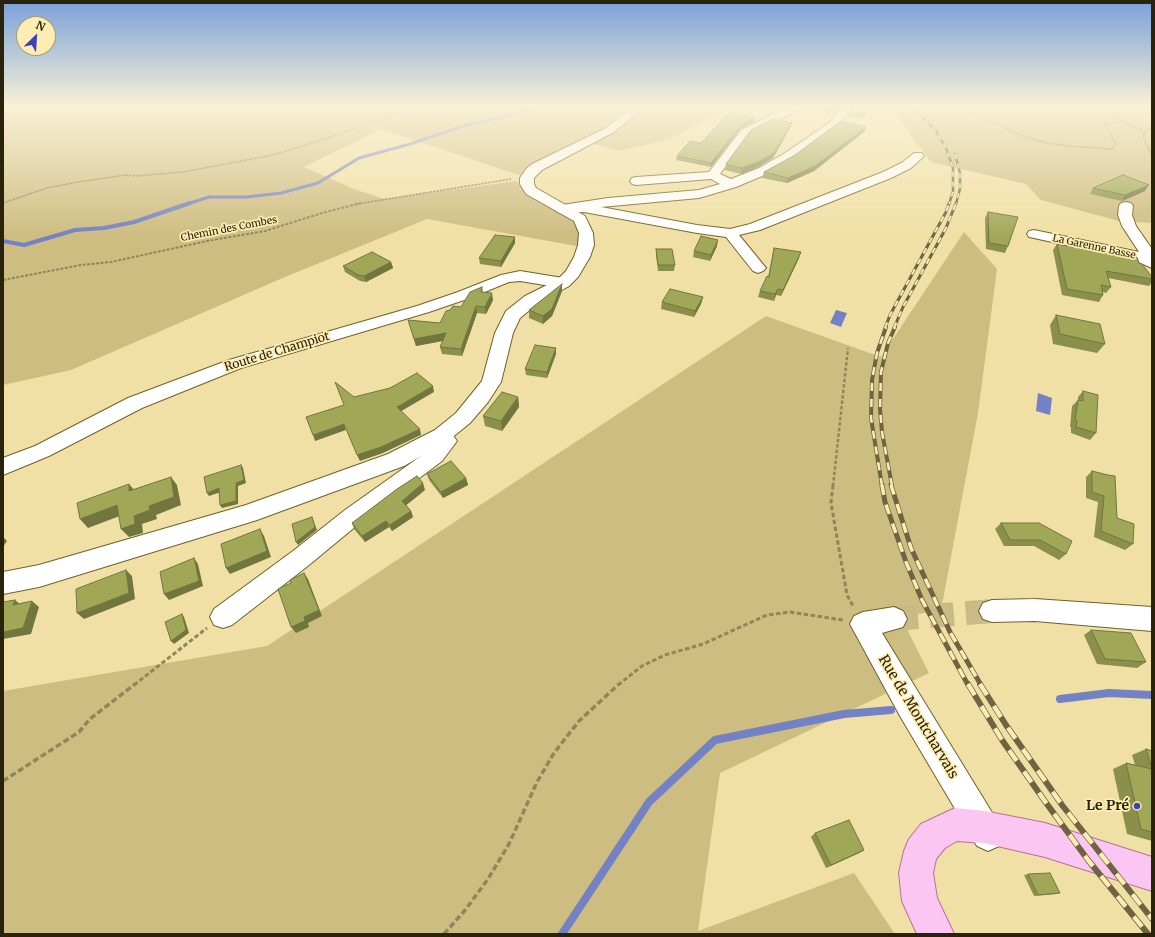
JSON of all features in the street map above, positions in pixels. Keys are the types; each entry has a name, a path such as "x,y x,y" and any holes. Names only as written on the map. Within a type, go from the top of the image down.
{"main road":[{"path":"936,934 920,901 916,873 921,851 932,836 955,824 986,832 1045,840 1152,874"},
{"path":"948,934 935,907 929,876 933,854 946,844 986,832"}],"street":[{"path":"3,583 39,576 249,513 396,460 442,435 463,418 482,397 491,382 504,333 512,315 532,300 563,282 572,274 582,258 586,245 586,233 580,219 541,198 531,191 527,184 527,178 537,167 571,150"},
{"path":"713,175 732,150"},
{"path":"562,209 608,202 699,194 731,184 780,162 798,150"},
{"path":"562,209 584,208 697,229 730,233 755,227 887,175 907,165 918,156"},
{"path":"636,181 713,175 731,184"},
{"path":"1126,206 1125,215 1129,226 1148,254 1151,262"},
{"path":"730,233 758,268"},
{"name":"La Garenne Basse","path":"1034,234 1138,256 1151,262"},
{"name":"Route de Champiot","path":"3,467 42,451 135,402 235,364 423,309 464,295 506,278 520,276 563,282"},
{"path":"222,617 301,558 353,516 436,456 447,441 442,435"},
{"path":"992,611 1035,610 1152,619"},
{"path":"863,624 894,618"},
{"name":"Rue de Montcharvais","path":"863,624 910,706 986,832"}],"path":[{"path":"3,203 47,188 78,182 126,174 136,176 184,172 273,155 290,150"},
{"name":"Chemin des Combes","path":"3,280 82,265 111,262 207,240 265,231 322,213 362,203 435,192 499,180 527,178"},
{"path":"848,348 831,503 847,595 863,624"},
{"path":"444,934 466,909 509,844 537,782 554,753 580,721 608,693 642,666 665,655 703,644 767,615 790,612 863,624"},
{"path":"3,781 79,732 90,719 222,617"}],"shaded area":[{"path":"3,150 339,150 304,167 354,189 384,199 516,181 535,198 580,222 582,247 427,219 285,277 71,370 3,385"},
{"path":"443,150 573,150 522,176"},
{"path":"922,150 1152,150 1152,223 1119,221 1041,200 1026,184 931,162"},
{"path":"964,232 997,269 978,413 941,610 901,617 929,673 720,773 698,931 854,873 895,934 3,934 3,691 267,646 766,316 881,357"}],"water":[{"path":"836,310 847,313 841,327 830,323"},
{"path":"1038,393 1052,398 1050,415 1036,411"}],"building":[{"path":"682,150 721,150 711,163 677,156"},
{"path":"736,150 776,150 774,153 760,161 742,168 726,164"},
{"path":"802,150 836,150 815,166 788,178 764,172"},
{"path":"1123,175 1149,185 1125,195 1093,188"},
{"path":"988,212 1018,217 1008,246 989,243"},
{"path":"495,235 515,237 501,261 479,258"},
{"path":"701,236 718,240 711,255 694,251"},
{"path":"1057,244 1137,257 1139,263 1142,264 1152,279 1106,271 1111,287 1101,285 1103,295 1067,289"},
{"path":"774,248 801,252 783,290 778,289 775,294 760,291 767,276 769,277"},
{"path":"656,249 672,249 675,265 658,265"},
{"path":"372,252 391,262 364,276 358,275 343,266"},
{"path":"562,284 552,309 543,316 529,310"},
{"path":"482,287 481,292 492,293 485,307 476,306 461,349 440,347 446,333 414,339 408,320 440,323 446,311 450,310 453,306 461,307 470,292"},
{"path":"670,289 703,297 695,311 662,302"},
{"path":"1056,315 1100,324 1105,344 1060,334"},
{"path":"535,345 556,348 547,372 525,369"},
{"path":"417,373 433,386 397,407 420,429 381,447 357,455 344,424 313,435 306,417 344,405 335,382 354,397 390,388"},
{"path":"1083,391 1098,395 1096,433 1076,427 1077,421 1075,420 1078,400 1083,401"},
{"path":"502,392 518,397 501,421 483,416"},
{"path":"451,461 466,478 441,492 427,474"},
{"path":"241,465 244,480 236,483 236,501 220,505 219,488 207,493 204,477"},
{"path":"1092,471 1115,476 1117,518 1134,524 1133,544 1101,531 1104,496 1092,492"},
{"path":"417,476 423,483 402,501 411,511 390,525 386,521 362,536 352,523"},
{"path":"171,477 174,497 149,506 150,510 134,516 135,524 121,529 117,505 80,519 77,503 129,484 129,491"},
{"path":"312,517 315,527 296,542 292,524"},
{"path":"1001,523 1039,523 1072,541 1066,554 1040,540 1010,540"},
{"path":"260,529 267,551 226,568 221,544"},
{"path":"194,558 199,581 164,594 160,572"},
{"path":"126,570 129,593 77,613 76,589"},
{"path":"304,573 319,610 304,617 305,621 291,627 278,589 291,583 290,580"},
{"path":"15,600 13,605 32,601 23,628 3,632 3,602"},
{"path":"182,614 186,630 171,641 165,622"},
{"path":"1091,630 1131,633 1146,662 1105,659"},
{"path":"1146,749 1152,751 1152,769"},
{"path":"1126,763 1152,769 1152,832 1141,829"},
{"path":"849,820 864,850 831,865 815,833"},
{"path":"1050,873 1060,893 1038,895 1028,874"}],"waterway":[{"path":"188,204 209,197 247,197 281,193 318,183 359,158 389,150"},
{"path":"3,241 24,245 75,230 104,228 134,222 188,204"},
{"path":"1060,699 1109,693 1152,695"},
{"path":"562,934 649,802 715,740 844,714 891,710"}],"tunnel":[{"path":"894,619 992,611"}],"railway":[{"path":"947,150 953,168 953,192 949,204"},
{"path":"955,154 960,173 960,189 956,204"},
{"path":"885,328 890,315 946,212 949,203"},
{"path":"894,328 903,307 946,228 956,203"},
{"path":"882,486 871,418 872,380 877,353 886,327"},
{"path":"892,486 882,432 880,409 881,372 888,343 895,327"},
{"path":"882,485 885,502 906,562 922,600 968,685"},
{"path":"891,485 911,548 950,632 981,685"},
{"path":"968,684 1002,740 1044,800 1088,860 1148,934"},
{"path":"980,684 1006,725 1062,805 1152,919"}],"place":[{"name":"Le Pré","path":"1137,806"}]}
